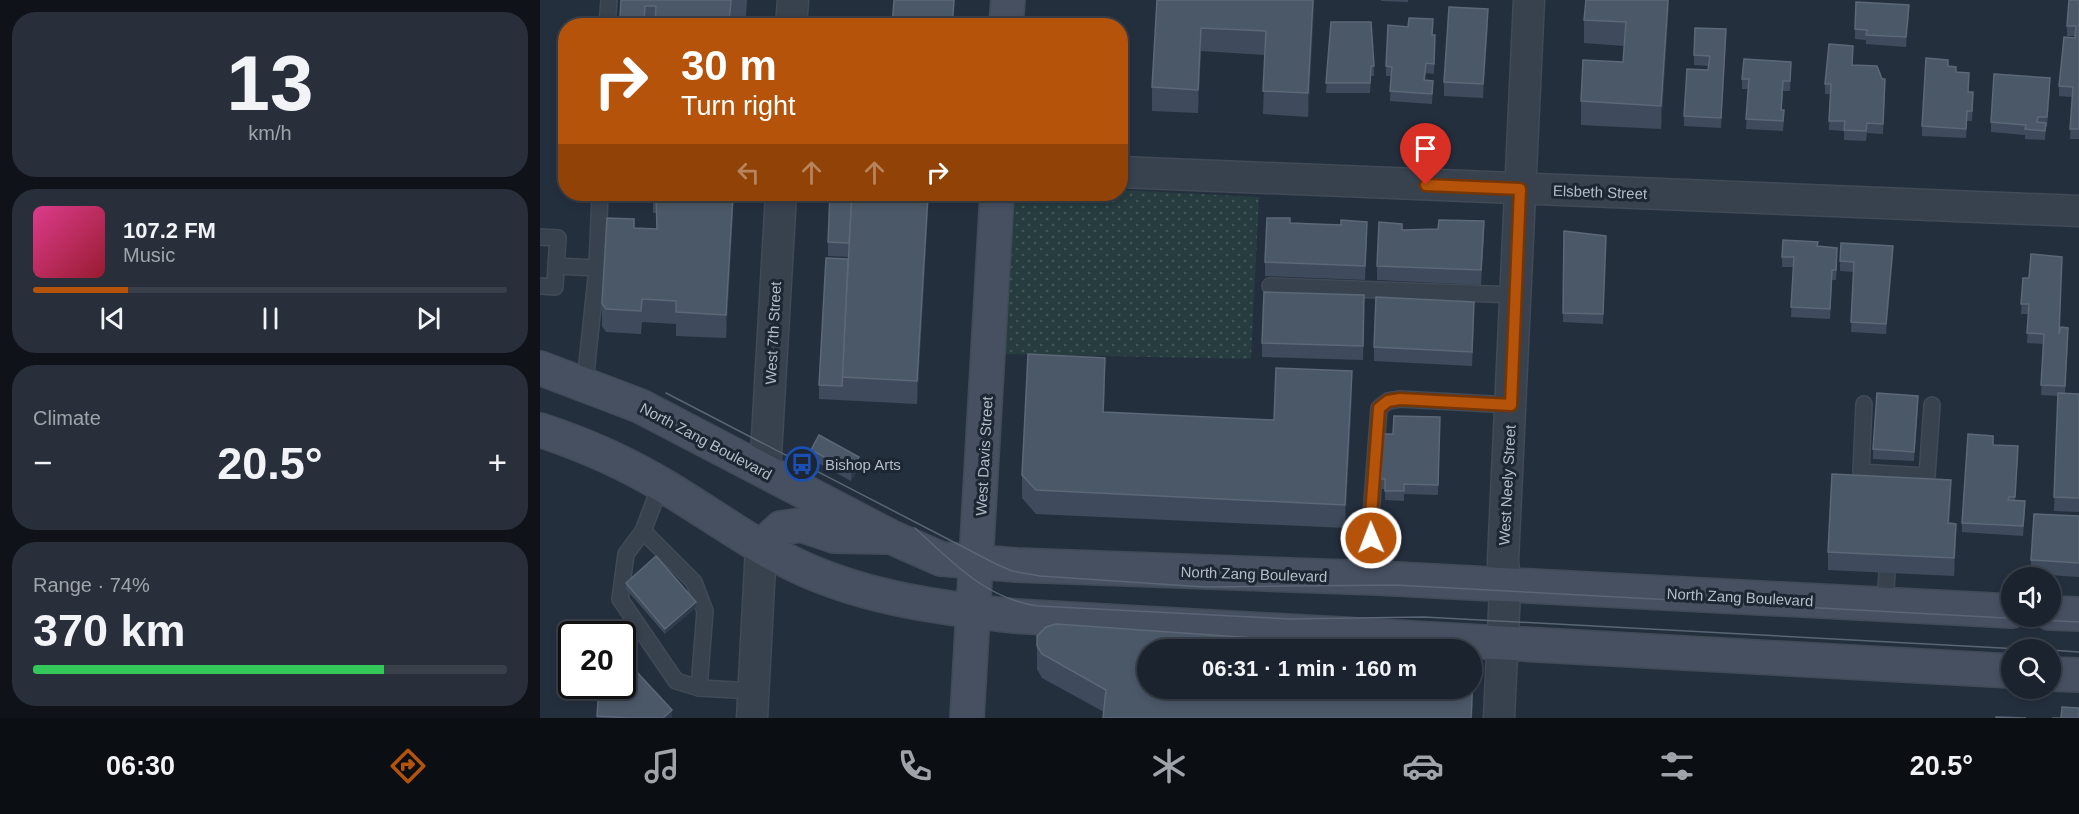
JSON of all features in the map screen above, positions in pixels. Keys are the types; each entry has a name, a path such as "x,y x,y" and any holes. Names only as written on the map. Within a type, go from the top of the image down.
{"main road":[{"path":"1007,18 1008,0"},
{"name":"West Davis Street","path":"967,718 997,201"},
{"name":"North Zang Boulevard","path":"540,368 585,383 640,406 891,537 941,559 977,563 1505,585 1886,589 2001,609"},
{"path":"540,430 596,451 662,484 761,546 806,570 853,587 915,604 974,612 2001,670"},
{"path":"761,546 781,528 801,525 834,536 891,537"},
{"path":"2061,613 2079,614"},
{"path":"2061,674 2079,675"}],"street":[{"path":"792,18 793,0"},
{"name":"West Neely Street","path":"1499,718 1505,585 1503,560 1529,0"},
{"name":"Elsbeth Street","path":"1128,172 2079,211"},
{"name":"West 7th Street","path":"765,472 781,201"},
{"path":"752,705 761,546"}],"lane":[{"path":"608,18 609,0"},
{"path":"585,383 597,268 600,201"},
{"path":"540,237 558,238 555,287 540,286"},
{"path":"556,266 597,268"},
{"path":"1270,286 1516,295"},
{"path":"1377,578 1371,515 1379,408 1388,401 1400,399 1511,405"},
{"path":"1864,404 1861,472 1928,476 1932,405"},
{"path":"1890,495 1892,474"},
{"path":"662,484 643,531 626,554 620,599 644,628 676,681 752,705"},
{"path":"643,531 694,582 705,611 699,688"},
{"path":"678,597 694,582"}],"green space":[{"path":"1128,190 1259,197 1251,359 1004,354 1015,201 1128,201"}],"building":[{"path":"621,0 731,0 730,18 655,18 656,6 645,6 644,18 620,17"},
{"path":"894,0 954,0 953,18 893,18"},
{"path":"1157,0 1313,0 1308,93 1263,91 1266,31 1201,28 1198,90 1152,87"},
{"path":"1586,0 1668,0 1661,106 1581,101 1583,60 1623,62 1626,22 1584,20"},
{"path":"2069,0 2079,0 2079,129 2070,129 2073,87 2059,86 2064,37 2075,38 2076,26 2067,26"},
{"path":"1856,2 1909,5 1906,37 1866,35 1867,30 1855,29"},
{"path":"1449,7 1488,9 1483,84 1444,82"},
{"path":"1409,18 1433,19 1434,64 1426,63 1424,80 1433,81 1432,94 1390,91 1392,67 1386,66 1388,25 1408,27"},
{"path":"1331,22 1371,22 1374,66 1371,66 1370,83 1326,83"},
{"path":"1695,28 1726,29 1721,118 1684,116 1687,69 1708,70 1710,56 1694,55"},
{"path":"1829,44 1853,46 1852,65 1877,66 1882,79 1885,79 1883,124 1867,123 1866,131 1844,130 1845,121 1829,121 1831,84 1825,84"},
{"path":"1926,58 1948,60 1948,66 1956,67 1956,72 1969,73 1968,92 1973,92 1972,111 1967,111 1966,129 1922,126"},
{"path":"1744,59 1791,62 1790,81 1783,81 1781,110 1784,110 1783,121 1746,119 1749,79 1742,79"},
{"path":"1994,74 2050,78 2047,117 2038,117 2037,122 2046,123 2045,131 2025,129 2026,125 1991,122"},
{"path":"656,201 733,201 726,315 676,312 676,301 642,299 641,311 606,309 602,303 607,218 634,219 634,228 657,229"},
{"path":"830,201 852,201 849,243 828,242"},
{"path":"852,201 928,201 917,381 842,377"},
{"path":"1267,218 1290,218 1290,223 1341,225 1341,220 1367,222 1365,266 1265,262"},
{"path":"1439,220 1484,221 1481,270 1377,266 1379,222 1402,224 1402,230 1438,229"},
{"path":"1564,231 1606,236 1603,314 1563,313"},
{"path":"1783,240 1818,242 1817,246 1837,248 1836,270 1832,270 1830,309 1791,307 1794,257 1782,257"},
{"path":"1841,243 1893,246 1886,324 1851,322 1854,262 1840,261"},
{"path":"2031,254 2062,257 2059,334 2061,327 2068,328 2065,386 2041,385 2044,334 2027,333 2029,304 2021,304 2023,278 2029,278"},
{"path":"826,258 848,259 842,386 819,385"},
{"path":"1264,292 1364,295 1363,346 1262,343"},
{"path":"1376,297 1474,302 1472,352 1374,347"},
{"path":"1028,354 1105,358 1103,412 1274,420 1276,368 1352,371 1345,505 1036,490 1022,475"},
{"path":"1877,393 1918,396 1914,452 1873,449"},
{"path":"2058,393 2079,394 2079,498 2054,497"},
{"path":"1394,416 1440,417 1438,485 1404,484 1404,491 1385,491 1385,479 1381,479 1383,434 1393,434"},
{"path":"1968,434 1993,436 1993,445 2018,446 2015,497 2009,497 2008,500 2025,501 2023,526 1962,523"},
{"path":"819,435 859,457 851,471 811,450"},
{"path":"1832,474 1951,480 1948,523 1956,524 1954,558 1828,552"},
{"path":"2034,514 2079,516 2079,563 2031,560"},
{"path":"656,556 696,602 665,629 626,583"},
{"path":"1056,624 1267,639 1137,639 1137,699 1472,699 1471,718 1103,718 1106,690 1042,654 1037,646 1037,636 1046,627"},
{"path":"636,671 672,710 663,718 597,716 598,699 636,699"},
{"path":"2062,707 2079,708 2079,718 2061,718"}],"tram line":[{"path":"666,393 996,564 1012,571 1040,576 1205,587 1395,585 2079,622"},
{"path":"915,528 956,566 986,587 1002,596 1038,606 1291,619 1424,617 2001,648"},
{"path":"2061,651 2079,652"}],"place":[{"name":"Bishop Arts","path":"802,464"}],"route":[{"path":"1371,538 1379,408 1388,401 1400,399 1511,405 1520,189 1426,185"}]}
